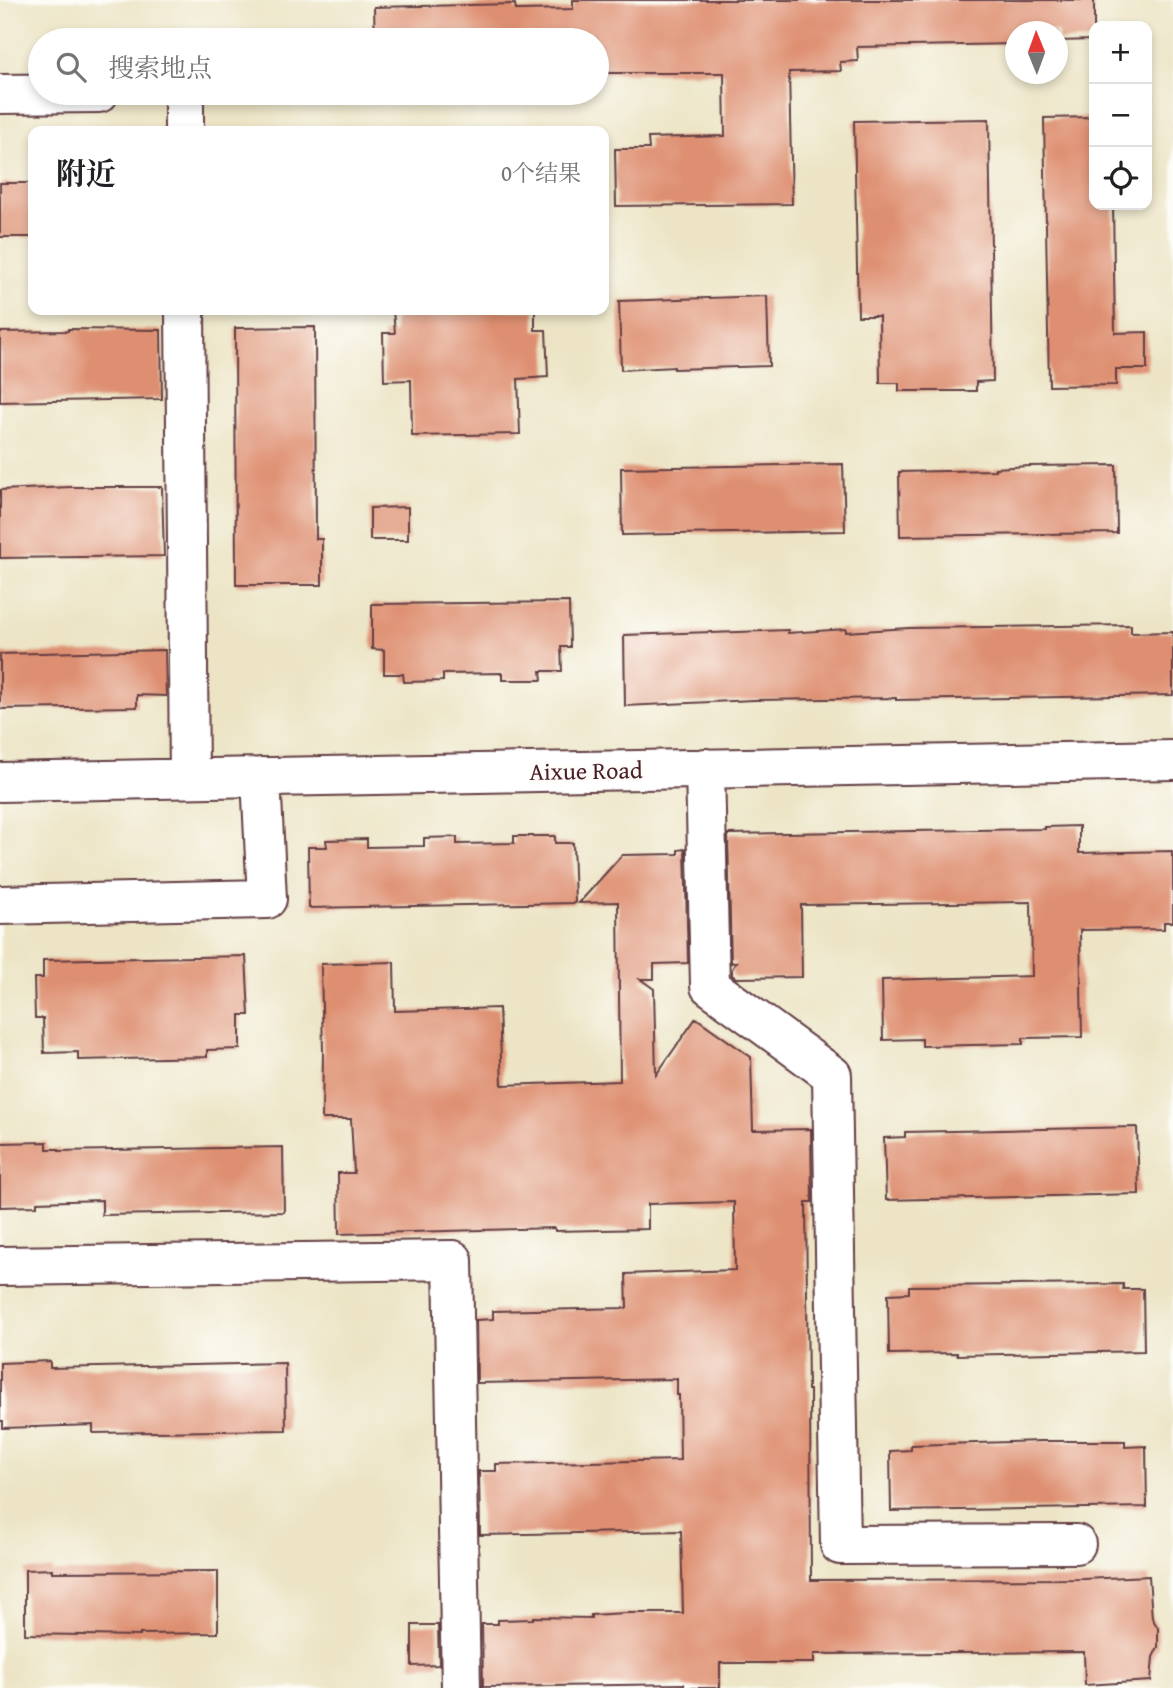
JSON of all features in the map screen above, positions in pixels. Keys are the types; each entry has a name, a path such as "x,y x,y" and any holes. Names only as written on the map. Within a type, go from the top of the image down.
{"street":[{"path":"0,94 28,94"},
{"path":"184,105 184,126"},
{"path":"185,315 189,779"},
{"name":"Aixue Road","path":"0,782 1173,760"},
{"path":"705,768 710,986 832,1075 840,1545 1076,1544"},
{"path":"0,905 267,899 261,777"},
{"path":"0,1266 453,1260 461,1688"}],"building":[{"path":"573,0 1094,0 1094,21 1089,21 1089,40 1068,41 1068,21 1005,21 1005,44 857,47 858,61 840,62 841,71 789,72 792,204 616,206 615,149 649,149 648,138 725,136 724,73 609,73 609,28 375,28 374,7 515,4 516,10 573,9"},
{"path":"1089,117 1089,210 1113,210 1115,333 1147,332 1147,369 1116,369 1116,385 1049,386 1044,118"},
{"path":"989,119 993,381 976,382 976,391 899,391 899,383 880,383 879,316 858,316 854,121"},
{"path":"0,183 28,183 28,237 0,237"},
{"path":"767,296 769,366 621,370 619,301"},
{"path":"393,315 535,315 535,330 546,330 548,377 518,379 520,434 412,436 411,380 384,381 383,333 395,333"},
{"path":"315,327 316,539 322,539 322,585 236,585 235,328"},
{"path":"68,329 161,330 162,399 0,402 0,332"},
{"path":"843,464 845,531 622,535 621,468"},
{"path":"1116,465 1117,533 900,536 899,472"},
{"path":"162,487 164,556 0,558 0,490"},
{"path":"408,507 408,540 370,540 370,508"},
{"path":"569,602 570,647 561,647 562,671 541,671 542,680 502,680 502,673 443,674 443,681 404,682 403,674 384,674 384,650 372,649 372,604"},
{"path":"1131,625 1131,633 1173,632 1173,695 754,700 625,706 624,635"},
{"path":"165,650 166,696 137,695 137,707 0,709 0,654"},
{"path":"1079,826 1079,853 1172,851 1173,856 1173,922 1164,922 1164,929 1080,930 1082,1037 1023,1038 1023,1044 922,1046 922,1039 883,1040 882,980 1032,976 1031,902 801,905 802,977 736,978 732,975 736,962 731,963 728,834 1045,829"},
{"path":"514,836 555,836 555,843 573,843 575,903 309,908 308,847 327,847 326,840 367,839 367,847 424,846 424,838 457,837 457,844 514,843"},
{"path":"685,849 688,963 654,964 654,979 640,979 654,989 656,1075 696,1018 751,1057 753,1130 811,1129 812,1202 806,1202 811,1580 1083,1579 1149,1576 1152,1618 1158,1628 1158,1647 1153,1657 1151,1681 1085,1685 1084,1652 814,1654 814,1663 720,1663 720,1688 684,1688 684,1684 483,1687 482,1624 498,1624 498,1620 533,1617 591,1618 591,1615 626,1613 683,1613 681,1531 480,1535 479,1471 496,1471 496,1464 680,1460 679,1395 677,1379 477,1383 476,1320 493,1319 493,1311 627,1308 626,1274 735,1270 734,1202 648,1204 648,1229 555,1231 555,1228 339,1234 338,1173 354,1173 351,1119 322,1119 321,964 394,962 395,1011 499,1008 502,1085 620,1081 618,902 579,903 622,855 678,854 678,850"},
{"path":"246,956 249,1015 240,1015 240,1049 207,1050 207,1057 78,1060 78,1052 44,1053 43,1018 35,1018 34,978 43,978 43,960"},
{"path":"1137,1127 1139,1194 886,1200 884,1138 905,1137 905,1132"},
{"path":"47,1142 47,1149 59,1151 283,1147 284,1212 102,1215 102,1200 37,1202 37,1206 0,1207 0,1143"},
{"path":"1123,1284 1123,1289 1143,1289 1144,1351 889,1354 888,1294 909,1293 909,1286"},
{"path":"50,1361 50,1368 285,1363 286,1430 93,1433 93,1425 3,1428 3,1421 0,1421 0,1363"},
{"path":"1125,1441 1125,1447 1146,1446 1147,1507 891,1511 890,1451 911,1450 911,1445"},
{"path":"52,1569 52,1572 218,1571 218,1633 140,1636 25,1634 25,1570"},
{"path":"412,1625 438,1625 439,1665 412,1666"}]}
